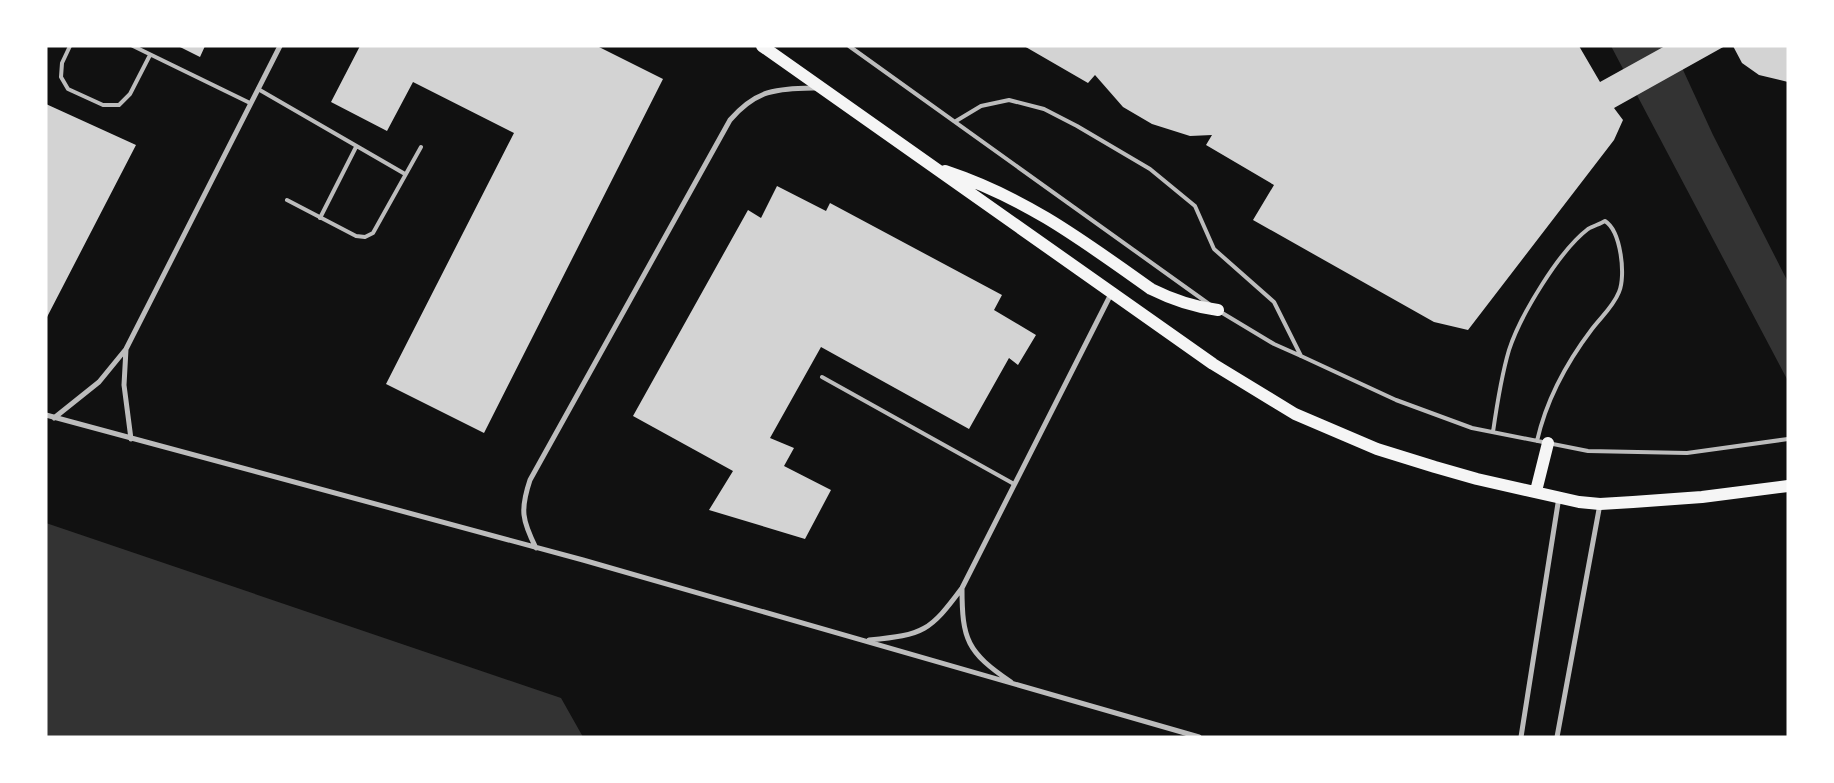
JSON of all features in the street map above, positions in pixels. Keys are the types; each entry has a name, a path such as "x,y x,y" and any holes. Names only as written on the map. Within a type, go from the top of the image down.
{"main road":[{"path":"762,46 1214,364 1295,414 1377,449 1477,479 1600,504 1702,497 1788,486"},
{"path":"931,166 980,184 1028,206 1059,223 1151,289 1192,306 1218,310"},
{"path":"1536,491 1542,442"}],"street":[{"path":"54,418 99,382 126,349 280,46"},
{"path":"536,548 523,519 522,505 530,480 730,120 743,105 763,94 794,88 824,88"},
{"path":"866,641 900,637 922,630 938,619 962,588 1112,292"},
{"path":"126,349 124,385 132,439"},
{"path":"46,415 536,548 1199,737"},
{"path":"1521,736 1560,496"},
{"path":"1556,737 1600,504"},
{"path":"962,588 962,620 968,643 985,664 1015,685"}],"lane":[{"path":"70,46 62,63 61,77 68,89 103,105 119,105 130,94 150,55"},
{"path":"133,46 250,103"},
{"path":"849,46 956,120 1218,310 1274,344 1396,400 1472,428 1588,452 1688,453 1788,439"},
{"path":"257,88 405,174"},
{"path":"956,120 981,106 1009,100 1044,109 1077,126 1150,170 1195,206 1214,249 1274,302 1301,356"},
{"path":"320,218 356,147"},
{"path":"287,200 356,236 365,238 373,233 421,147"},
{"path":"1493,432 1501,379 1510,348 1521,322 1535,297 1570,247 1589,229 1605,221 1612,226 1617,238 1623,274 1619,292 1563,373 1542,421 1542,442"},
{"path":"822,377 1014,484"}],"shaded area":[{"path":"1611,46 1672,46 1713,135 1788,282 1788,381"},
{"path":"46,523 561,698 583,737 46,737"}],"building":[{"path":"178,46 205,46 200,57"},
{"path":"360,46 597,46 663,79 484,433 386,384 514,133 413,82 387,131 331,102"},
{"path":"1024,46 1579,46 1600,82 1665,46 1725,46 1614,108 1623,120 1614,140 1468,330 1434,322 1253,220 1274,185 1206,145 1212,135 1190,136 1152,124 1123,107 1095,75 1088,83"},
{"path":"1733,46 1788,46 1788,82 1759,75 1742,63"},
{"path":"46,104 136,145 46,319"},
{"path":"777,186 826,211 830,203 1002,295 994,310 1036,335 1018,365 1009,358 969,429 821,347 770,438 794,448 784,466 831,490 805,539 709,510 733,471 633,416 748,210 761,218"}]}
